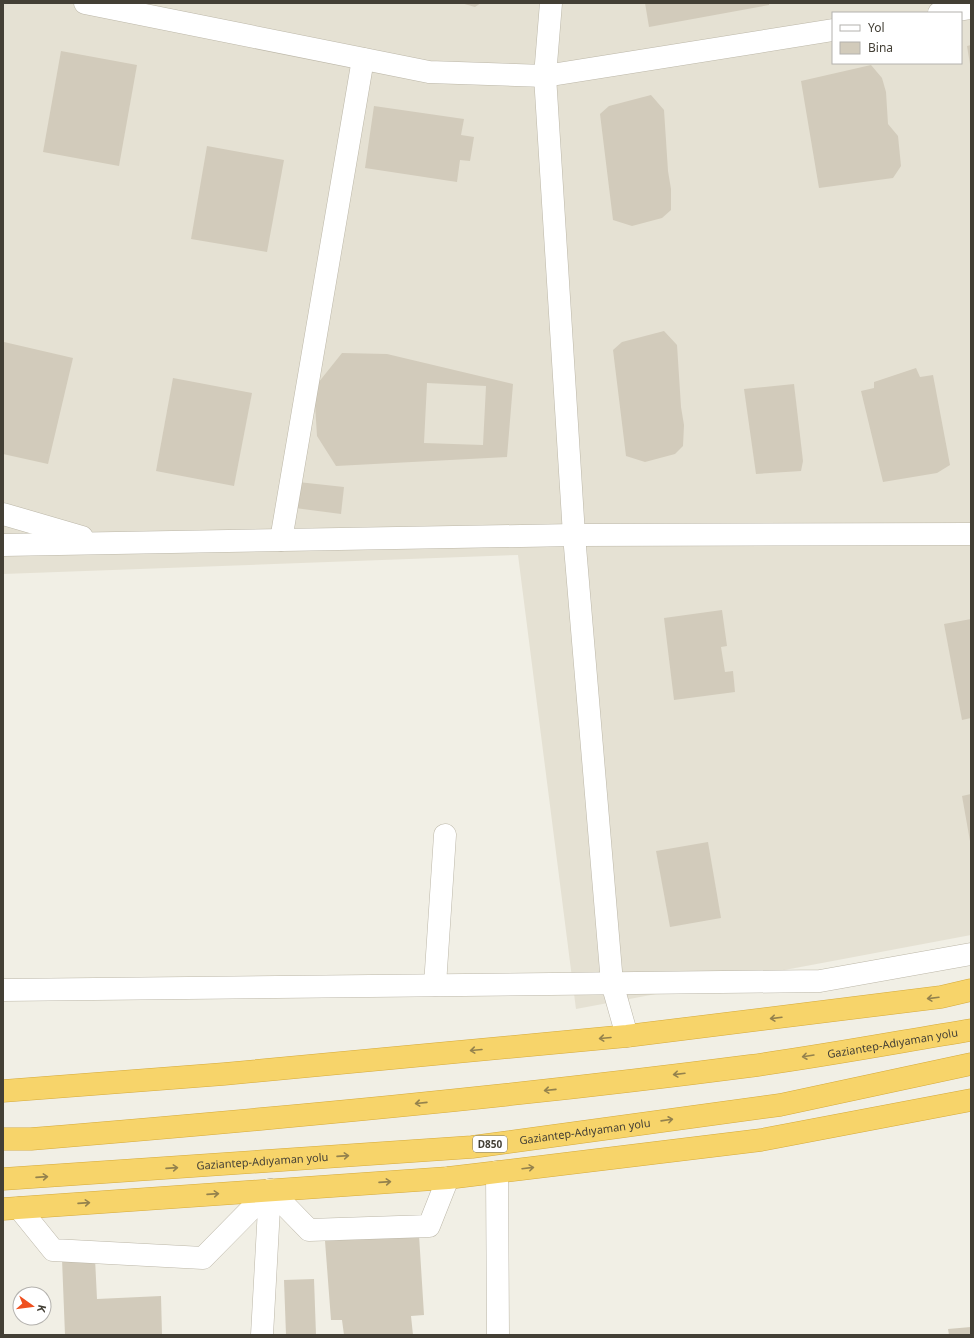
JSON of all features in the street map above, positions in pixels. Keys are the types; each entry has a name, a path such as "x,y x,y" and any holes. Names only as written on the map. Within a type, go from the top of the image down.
{"highway":[{"path":"3,1091 224,1074 627,1036 942,997 971,990"},
{"name":"Gaziantep-Adıyaman yolu","path":"3,1139 31,1139 239,1121 557,1089 753,1065 971,1030"},
{"name":"Gaziantep-Adıyaman yolu","path":"3,1179 472,1147 780,1105 971,1064"},
{"path":"11,1209 448,1178 761,1140 971,1100"}],"street":[{"path":"84,3 429,72 545,76 832,30"},
{"path":"551,3 545,76 574,535 612,983 627,1036"},
{"path":"945,12 971,8"},
{"path":"281,540 363,59"},
{"path":"3,514 102,543"},
{"path":"3,545 574,535 971,534"},
{"path":"435,985 445,836"},
{"path":"3,990 820,981 971,954"},
{"path":"497,1172 498,1335"},
{"path":"270,1190 309,1230 429,1226 448,1178"},
{"path":"11,1209 53,1250 203,1258 270,1190"},
{"path":"262,1335 270,1190"}],"shaded area":[{"path":"3,3 971,3 971,935 576,1009 518,555 3,574"}],"building":[{"path":"461,3 481,3 475,7"},
{"path":"645,3 769,3 769,5 649,27"},
{"path":"971,45 971,64 970,64 967,46"},
{"path":"61,51 137,65 119,166 43,152"},
{"path":"871,65 882,78 886,92 888,124 898,136 901,166 893,178 819,188 801,81"},
{"path":"651,95 664,110 668,171 671,189 671,210 662,218 632,226 613,220 600,114 609,106"},
{"path":"374,106 464,119 461,135 474,137 470,161 460,160 457,182 365,168"},
{"path":"207,146 284,160 267,252 191,239"},
{"path":"664,331 677,345 681,407 684,425 683,446 675,454 645,462 626,456 613,350 622,342"},
{"path":"4,342 73,358 48,464 3,454"},
{"path":"342,353 387,354 513,384 507,457 336,466 317,436 314,388","holes":["427,383 486,386 483,445 424,443"]},
{"path":"916,368 920,377 933,375 950,465 937,473 883,482 861,391 874,388 874,382"},
{"path":"173,378 252,393 234,486 156,471"},
{"path":"794,384 803,461 801,471 756,474 744,389"},
{"path":"298,482 344,487 341,514 295,508"},
{"path":"722,610 727,646 721,647 725,672 733,671 735,692 674,700 664,618"},
{"path":"971,619 971,718 962,720 944,624"},
{"path":"971,794 971,841 970,841 962,796"},
{"path":"708,842 721,918 670,927 656,851"},
{"path":"419,1235 424,1315 411,1316 413,1335 344,1335 342,1320 331,1320 325,1241"},
{"path":"95,1258 97,1299 161,1296 162,1335 65,1335 62,1259"},
{"path":"314,1279 316,1335 286,1335 284,1280"},
{"path":"971,1327 971,1335 949,1335 948,1329"}]}
